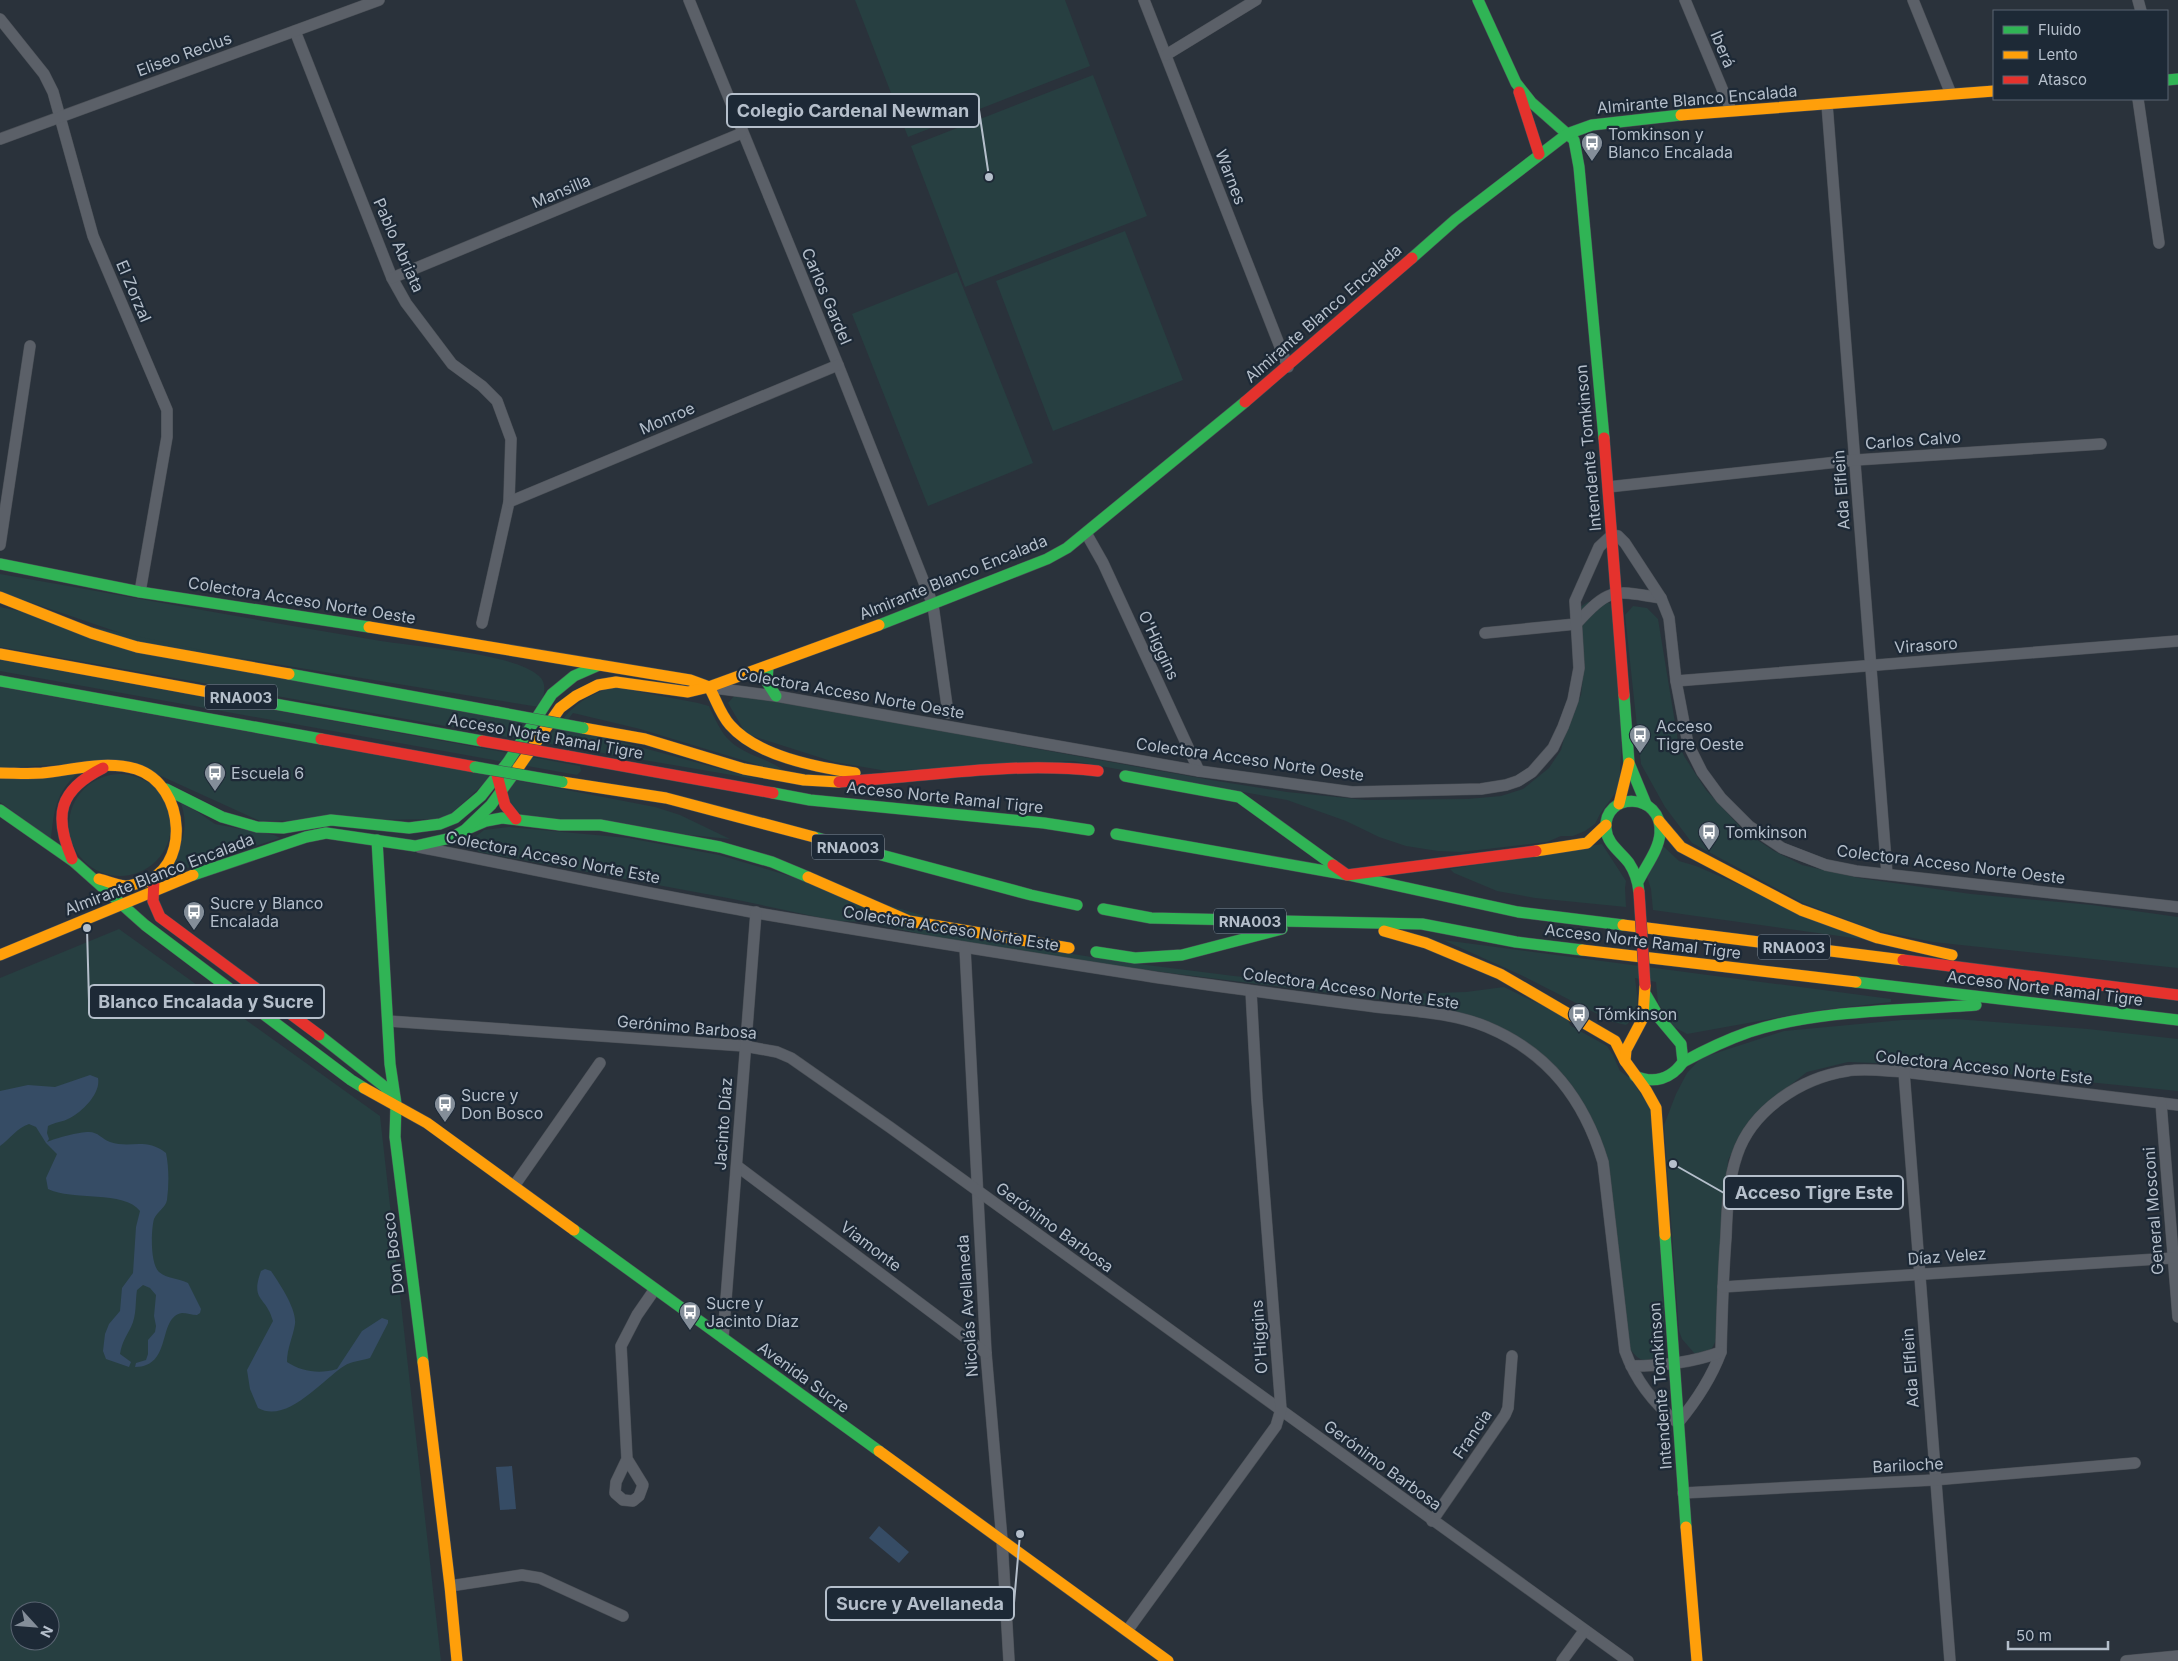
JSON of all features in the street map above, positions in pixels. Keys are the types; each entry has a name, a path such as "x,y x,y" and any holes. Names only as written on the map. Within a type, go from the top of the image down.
{"main road":[{"path":"1478,0 1516,83 1539,154"},
{"path":"1516,83 1531,102 1567,134"},
{"name":"Almirante Blanco Encalada","path":"0,955 122,904 153,885 184,878 306,837 326,833 342,834 415,846 451,838 465,830 480,817 560,708 576,696 598,685 616,682 688,692 710,687 933,605 1047,559 1086,533 1288,366 1455,220 1567,134 1592,125 1732,110 1993,91"},
{"name":"Intendente Tomkinson","path":"1347,875 1423,864 1484,859 1587,843 1606,824 1610,813 1619,804 1629,763 1612,535 1579,167 1574,140 1567,134"},
{"name":"Colectora Acceso Norte Oeste","path":"0,564 140,592 475,643 599,665"},
{"path":"0,597 91,633 137,646 646,739 744,768 804,780 830,783 1018,767 1050,767 1098,771"},
{"name":"Acceso Norte Ramal Tigre","path":"0,654 810,800 1044,823 1089,830"},
{"path":"537,655 555,672 562,683 560,708"},
{"path":"599,665 690,680 710,687 729,724 752,743 778,754 850,773 900,778"},
{"name":"Almirante Blanco Encalada","path":"166,789 225,819 257,827 283,828 319,820 409,828 436,824 454,818 468,809 497,775 552,694 562,683 579,673 599,665"},
{"path":"768,666 767,682 776,696"},
{"name":"RNA003","path":"0,681 475,767 666,798 1031,895 1077,905"},
{"name":"Intendente Tomkinson","path":"1629,763 1646,804 1681,847 1800,910 1878,938 2069,981"},
{"path":"0,773 41,773 91,766 126,767 141,771 159,781 166,789 175,811 178,828 176,844 170,858 153,885 115,885 91,875 73,860 0,810"},
{"path":"73,860 62,835 60,818 63,805 71,790 92,772 106,766"},
{"path":"497,775 503,803 508,812 516,819"},
{"path":"1125,776 1239,797 1347,875"},
{"path":"1619,804 1638,800 1646,804"},
{"path":"465,830 486,821 502,818 560,825 600,825 720,846 772,862 909,921 1070,948"},
{"path":"1638,887 1657,844 1660,834 1659,821"},
{"path":"1606,824 1607,836 1615,849 1630,864 1638,887 1646,990 1643,1018 1626,1050 1625,1061"},
{"name":"Acceso Norte Ramal Tigre","path":"1116,834 1159,844 1347,875 1518,912 2178,995"},
{"name":"Don Bosco","path":"377,840 390,1064 396,1104 395,1137 450,1586 457,1661"},
{"name":"Avenida Sucre","path":"91,875 145,925 351,1080 427,1123 1168,1661"},
{"name":"Avenida Sucre","path":"153,885 153,901 160,918 364,1068 385,1087 396,1104"},
{"name":"Acceso Norte Ramal Tigre","path":"1103,909 1151,918 1304,923 1422,924 1516,942 2178,1020"},
{"name":"Intendente Tomkinson","path":"1350,922 1426,943 1500,974 1585,1022 1615,1041 1625,1061 1656,1108 1675,1364 1682,1493 1697,1661"},
{"path":"1096,952 1135,958 1182,956 1304,923"},
{"path":"1646,990 1660,1019 1681,1044 1683,1062"},
{"path":"1656,1108 1673,1074 1683,1062 1718,1041 1798,1021 1896,1010 1941,1009 2015,1001"},
{"path":"1635,1076 1644,1080 1654,1081 1673,1074"}],"street":[{"name":"Eliseo Reclus","path":"0,139 379,0"},
{"name":"Carlos Gardel","path":"689,0 838,365 933,605"},
{"name":"Warnes","path":"1144,0 1288,366"},
{"path":"1166,55 1256,0"},
{"name":"Iberá","path":"1685,0 1732,110"},
{"path":"1913,0 1951,94"},
{"name":"El Zorzal","path":"0,19 44,74 54,92 93,236 167,410 167,437 140,592"},
{"name":"Pablo Abriata","path":"295,31 392,278 406,303 452,364 482,386 497,401 511,439 509,502 482,623"},
{"path":"2138,100 2159,243"},
{"name":"Ada Elflein","path":"1827,104 1888,874"},
{"name":"Mansilla","path":"392,278 742,133"},
{"path":"0,545 30,346"},
{"name":"Monroe","path":"509,502 838,365"},
{"name":"Carlos Calvo","path":"1608,487 1856,460 2101,444"},
{"name":"O'Higgins","path":"1086,533 1103,563 1199,771"},
{"name":"Colectora Acceso Norte Oeste","path":"710,687 776,696 1199,771 1352,792 1480,789 1518,782 1532,772 1553,748 1574,700 1579,668 1574,601 1599,547 1612,535 1618,536 1625,543 1661,598 1669,618 1676,681 1688,744 1702,772 1721,798 1749,826 1782,848 1826,865 1856,871 2178,907"},
{"path":"1485,633 1576,624 1593,606 1616,592 1661,598"},
{"path":"933,605 948,713"},
{"name":"Virasoro","path":"1676,681 2178,641"},
{"name":"Colectora Acceso Norte Este","path":"415,846 756,912 965,948 1251,991 1455,1017 1488,1027 1518,1044 1551,1068 1583,1110 1604,1162 1625,1351 1631,1366 1658,1406 1678,1423 1700,1396 1714,1371 1721,1352 1729,1189 1737,1154 1753,1125 1787,1094 1817,1078 1848,1070 1904,1072 2178,1105"},
{"name":"Jacinto Díaz","path":"723,1338 737,1166 744,1046 756,912"},
{"name":"Nicolás Avellaneda","path":"965,948 976,1191 1009,1661"},
{"name":"O'Higgins","path":"1127,1631 1276,1426 1280,1410 1257,1100 1251,991"},
{"name":"Gerónimo Barbosa","path":"388,1021 744,1046 777,1052 790,1058 1628,1661"},
{"path":"514,1186 600,1063"},
{"name":"Ada Elflein","path":"1904,1072 1934,1480 1950,1661"},
{"name":"General Mosconi","path":"2161,1103 2178,1317"},
{"name":"Viamonte","path":"737,1166 986,1353"},
{"name":"Díaz Velez","path":"1723,1287 2172,1258"},
{"path":"627,1459 621,1346 637,1315 655,1289"},
{"path":"1631,1366 1675,1364 1698,1360 1721,1352"},
{"name":"Francia","path":"1432,1521 1508,1408 1512,1356"},
{"name":"Bariloche","path":"1682,1493 1934,1480 2135,1463"},
{"path":"450,1586 522,1575 540,1578 623,1616"},
{"path":"1562,1661 1584,1631"},
{"path":"2126,1661 2178,1656"}],"green space":[{"path":"855,0 1065,0 1090,66 908,137"},
{"path":"1093,75 1147,216 965,287 911,146"},
{"path":"1125,231 1183,380 1053,431 996,281"},
{"path":"957,272 1033,463 928,506 852,314"},
{"path":"0,574 333,633 488,656 527,668 539,676 544,683 544,695 539,707 153,644 0,592"},
{"path":"1588,602 1607,602 1613,605 1623,725 1619,788 1595,824 1573,836 1561,836 1547,842 1461,852 1438,851 1406,846 1379,837 1346,821 1287,800 1073,761 887,771 834,762 746,734 728,703 734,696 746,695 953,731 1021,746 1287,792 1366,800 1468,799 1501,796 1523,789 1549,768 1561,750 1567,727 1581,695 1584,668 1580,607"},
{"path":"1633,606 1647,608 1658,619 1678,741 1684,756 1706,790 1744,831 1774,851 1802,865 1859,878 1971,894 2092,905 2178,917 2178,968 1933,942 1874,930 1803,903 1692,843 1665,807 1641,764 1625,615"},
{"path":"0,607 529,720 518,739 0,647"},
{"path":"0,660 580,766 581,771 577,775 0,671"},
{"path":"0,687 492,776 446,819 260,821 128,761 0,768"},
{"path":"614,687 709,706 727,738 741,749 774,764 788,774 640,729 573,713 563,726 761,780 544,743 573,708 590,696"},
{"path":"78,773 70,780 57,803 51,839 0,802 0,776"},
{"path":"120,774 140,778 156,789 167,805 171,825 167,845 156,861 140,872 120,876 100,872 84,861 73,845 69,825 73,805 84,789 100,778"},
{"path":"515,780 655,807 680,815 730,839 524,819 505,795"},
{"path":"179,799 215,824 274,835 280,838 166,875 176,857 183,838 183,809"},
{"path":"509,827 628,838 719,855 1029,947 1123,962 1234,976 1407,994 1466,992 1504,987 1566,1017 1571,1026 1607,1046 1620,1071 1632,1080 1652,1112 1665,1334 1661,1353 1650,1359 1641,1359 1634,1354 1627,1344 1603,1147 1562,1077 1486,1023 1441,1007 1090,963 964,943 865,922 836,921 733,899 479,852 475,848 475,837 484,830"},
{"path":"1602,844 1626,881 1626,907 1535,898 1497,891 1454,873 1450,869"},
{"path":"1662,845 1679,861 1696,866 1868,940 1653,910 1651,889 1646,874"},
{"path":"119,929 380,1116 441,1661 0,1661 0,978"},
{"path":"1443,940 1891,999 1891,1002 1821,1010 1687,1034 1674,1027 1658,1003 1656,982 1635,978 1636,1010 1626,1025 1613,1022 1523,976"},
{"path":"1956,1019 2088,1029 2178,1039 2178,1091 1905,1064 1848,1062 1807,1072 1761,1108 1744,1129 1728,1160 1716,1340 1709,1352 1695,1354 1682,1339 1679,1331 1664,1125 1676,1094 1687,1073 1701,1058 1784,1031 1902,1020"}],"water":[{"path":"90,1075 98,1078 97,1090 94,1095 75,1115 48,1126 47,1133 49,1139 47,1142 89,1132 95,1133 110,1142 118,1144 145,1144 166,1153 168,1164 167,1200 154,1219 152,1238 154,1262 156,1268 162,1274 188,1283 201,1309 197,1315 182,1313 174,1316 169,1323 160,1351 155,1359 147,1365 135,1367 136,1363 146,1360 148,1340 155,1332 156,1295 150,1288 143,1285 137,1290 134,1318 120,1354 131,1362 129,1367 106,1359 103,1351 105,1334 109,1324 120,1311 122,1288 133,1273 136,1227 140,1211 122,1200 70,1195 48,1189 46,1178 57,1154 46,1143 36,1127 29,1124 25,1126 0,1146 0,1091 28,1085 55,1087"},
{"path":"265,1269 271,1271 287,1296 293,1311 295,1324 287,1362 299,1368 318,1372 337,1369 362,1331 382,1318 388,1320 370,1358 344,1366 292,1406 269,1411 258,1408 250,1389 247,1370 273,1321 267,1307 258,1294 257,1288 261,1271"},
{"path":"512,1466 516,1509 500,1510 496,1467"},
{"path":"879,1526 909,1552 899,1563 869,1538"}],"traffic: fast":[{"path":"1478,0 1516,83 1531,102 1574,140 1579,167 1604,438"},
{"path":"2168,80 2178,79"},
{"path":"1412,258 1455,220 1567,134 1592,125 1681,115"},
{"path":"879,625 1047,559 1067,548 1245,402"},
{"path":"0,564 140,592 369,627"},
{"path":"166,789 222,817 257,827 283,828 331,820 409,828 440,824 455,818 481,796 508,762 552,694 574,676 599,665"},
{"path":"768,666 767,682 776,696"},
{"path":"289,674 497,712"},
{"path":"0,681 321,739"},
{"path":"1624,695 1629,763 1646,804"},
{"path":"269,703 482,741"},
{"path":"497,712 583,728"},
{"path":"475,767 562,782"},
{"path":"193,875 306,837 326,833 415,846 451,838 465,830 491,805 518,768"},
{"path":"1125,776 1239,797 1333,865"},
{"path":"773,793 810,800 1044,823 1089,830"},
{"path":"1638,882 1654,852 1660,833 1658,819 1652,810 1643,804 1633,801 1623,803 1614,808 1608,817 1606,829 1609,839 1633,870 1639,892"},
{"path":"0,810 73,861 145,925 364,1088"},
{"path":"465,830 486,821 502,818 560,825 600,825 720,847 772,862 808,877"},
{"path":"1116,834 1348,875 1518,912 1623,925"},
{"path":"814,837 1031,895 1077,905"},
{"path":"377,840 390,1064 396,1104 395,1137 423,1362"},
{"path":"1103,909 1151,918 1422,924 1516,942 1582,950"},
{"path":"1096,952 1135,958 1182,955 1282,929"},
{"path":"1856,982 2178,1020"},
{"path":"1635,1076 1649,1080 1662,1078 1668,1076 1683,1062 1681,1044 1660,1019 1646,995"},
{"path":"1683,1062 1732,1038 1776,1024 1861,1012 1976,1005"},
{"path":"319,1035 385,1087 395,1102"},
{"path":"574,1230 879,1451"},
{"path":"1665,1235 1686,1527"}],"traffic: slow":[{"path":"1681,115 1993,91"},
{"path":"0,597 91,633 137,647 289,674"},
{"path":"518,768 560,708 576,696 598,685 616,682 688,692 709,687 879,625"},
{"path":"369,627 690,680 709,687"},
{"path":"0,654 269,703"},
{"path":"709,687 730,725 755,745 805,763 855,773"},
{"path":"583,728 645,739 744,769 804,780 839,782"},
{"path":"1619,804 1629,763"},
{"path":"0,773 42,773 89,766 113,765 136,769 153,778 165,792 173,809 176,828 175,846 168,863 157,876 132,885 127,886 99,879"},
{"path":"562,782 666,798 814,837"},
{"path":"1659,821 1681,847 1801,910 1878,938 1952,955"},
{"path":"1536,851 1587,843 1606,825"},
{"path":"0,955 193,875"},
{"path":"808,877 909,921 1069,948"},
{"path":"1623,925 1903,960"},
{"path":"1384,931 1426,943 1500,974 1615,1041 1625,1061"},
{"path":"1582,950 1856,982"},
{"path":"1645,985 1643,1018 1626,1050 1625,1061 1646,1090 1656,1108 1665,1235"},
{"path":"364,1088 427,1123 574,1230"},
{"path":"423,1362 450,1586 457,1661"},
{"path":"879,1451 1168,1661"},
{"path":"1686,1527 1697,1661"}],"traffic: jam":[{"path":"1519,92 1539,154"},
{"path":"1245,402 1412,258"},
{"path":"1604,438 1624,695"},
{"path":"321,739 475,767"},
{"path":"482,741 567,756"},
{"path":"567,756 773,793"},
{"path":"72,859 63,829 64,805 77,785 88,776 103,768"},
{"path":"839,782 1001,769 1065,768 1098,771"},
{"path":"497,775 505,805 516,819"},
{"path":"1333,865 1347,875 1536,851"},
{"path":"154,879 153,901 160,917 319,1035"},
{"path":"1639,892 1645,985"},
{"path":"1903,960 2178,995"}],"place":[{"name":"Tomkinson y Blanco Encalada","path":"1592,162"},
{"name":"Colegio Cardenal Newman","path":"989,177"},
{"name":"Acceso Tigre Oeste","path":"1640,754"},
{"name":"Escuela 6","path":"215,792"},
{"name":"Tomkinson","path":"1709,851"},
{"name":"Blanco Encalada y Sucre","path":"87,928"},
{"name":"Sucre y Blanco Encalada","path":"194,931"},
{"name":"Tómkinson","path":"1579,1033"},
{"name":"Sucre y Don Bosco","path":"445,1123"},
{"name":"Acceso Tigre Este","path":"1673,1164"},
{"name":"Sucre y Jacinto Díaz","path":"690,1331"},
{"name":"Sucre y Avellaneda","path":"1020,1534"}]}
